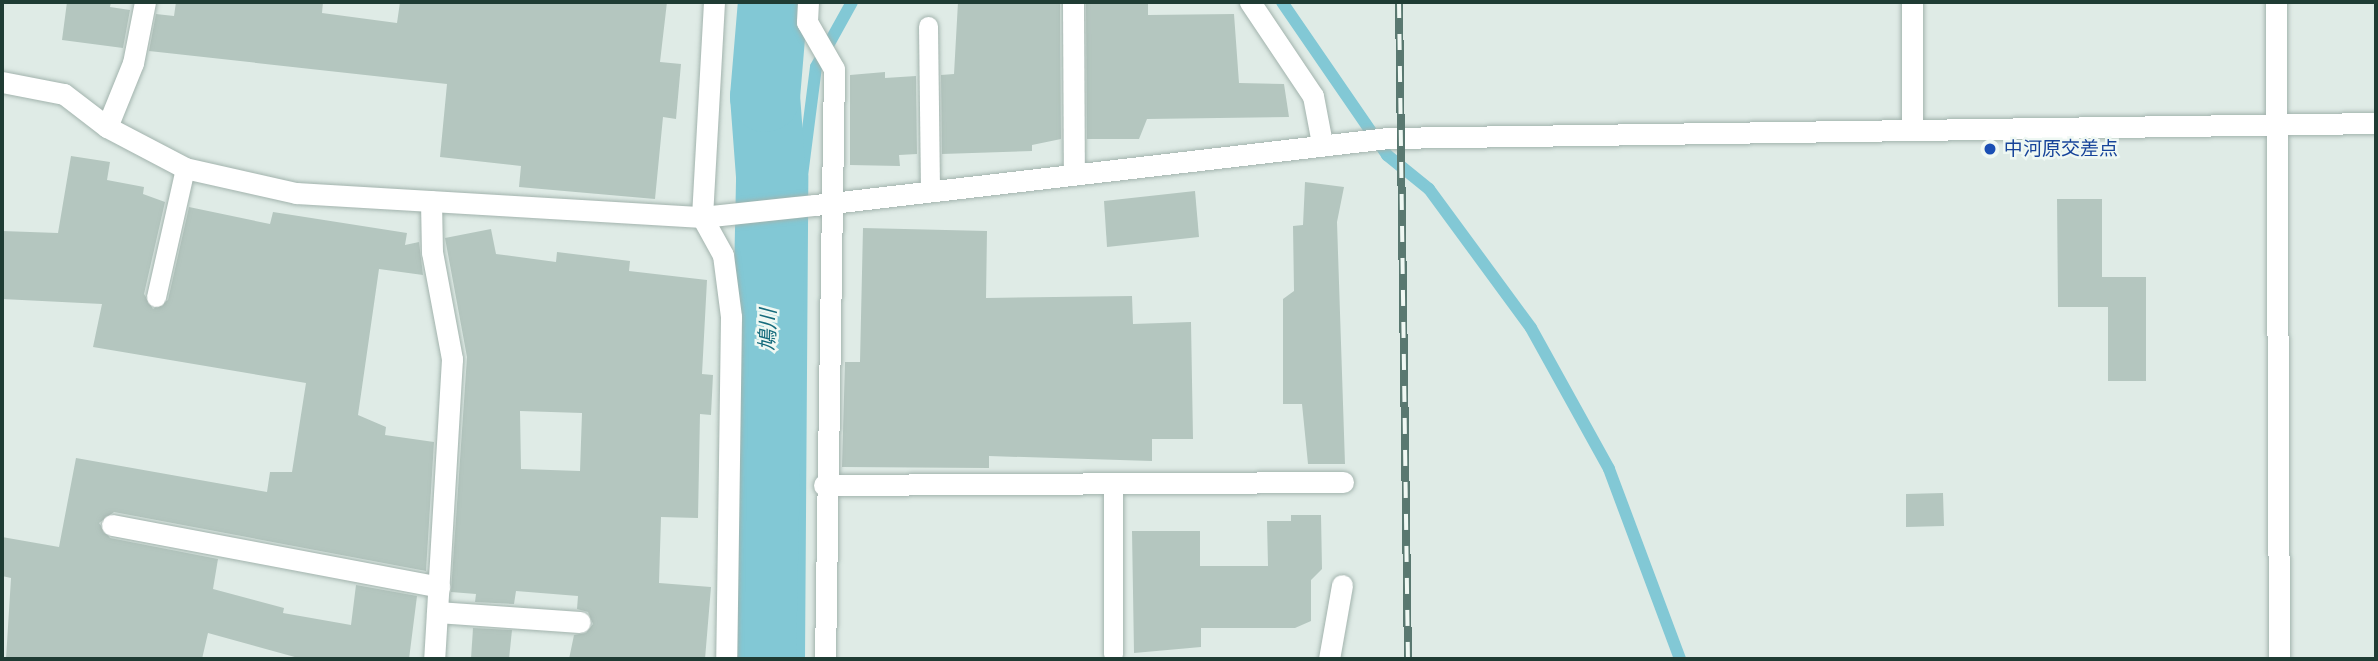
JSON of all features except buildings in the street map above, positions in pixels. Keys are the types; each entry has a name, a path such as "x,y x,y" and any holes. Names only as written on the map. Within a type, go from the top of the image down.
{"street":[{"path":"107,127 133,63 145,2"},
{"path":"714,2 702,217 723,255 731,317 726,659"},
{"path":"808,2 813,33 834,69 823,204 825,659"},
{"path":"1073,2 1074,172"},
{"path":"1250,2 1313,96 1322,143"},
{"path":"1912,2 1912,128"},
{"path":"2276,2 2279,659"},
{"path":"2,82 64,94 107,127 185,168 296,193 702,217 1350,140 1912,128 2376,123"},
{"path":"431,201 432,252 452,359 433,659"},
{"path":"824,485 1343,482"},
{"path":"112,525 439,587"},
{"path":"1329,659 1342,585"},
{"path":"437,612 580,622"}],"lane":[{"path":"928,26 930,189"},
{"path":"156,297 185,168"},
{"path":"1113,484 1113,654"}],"waterway":[{"name":"鳩川","path":"761,659 771,176 765,97 773,2"},
{"path":"799,659 802,176 816,67 852,2"},
{"path":"1282,2 1387,155 1429,189 1531,328 1609,469 1680,659"}],"railway":[{"path":"1399,2 1408,659"}],"place":[{"name":"中河原交差点","path":"1990,149"}]}
